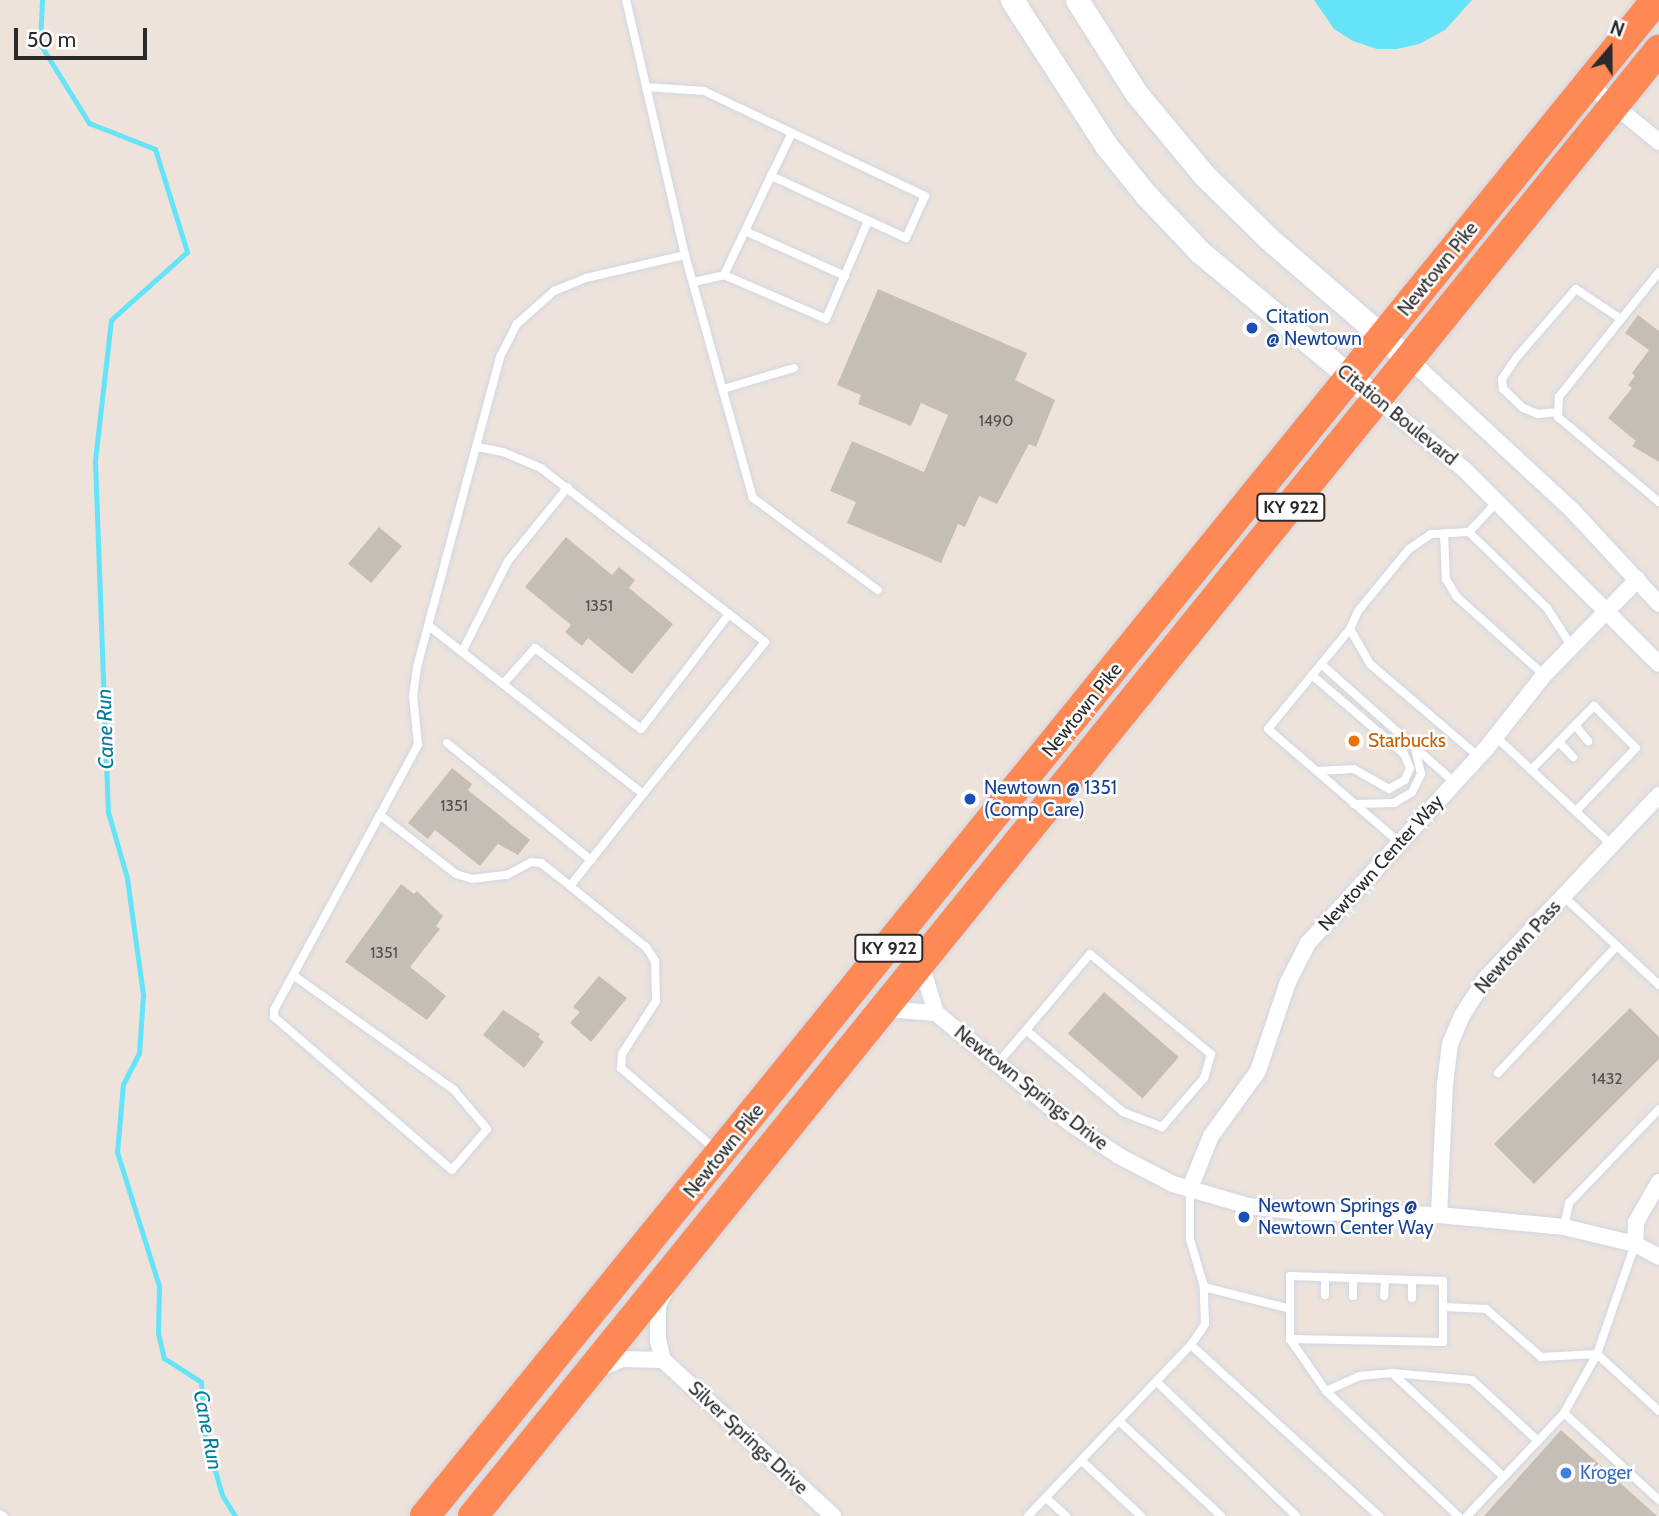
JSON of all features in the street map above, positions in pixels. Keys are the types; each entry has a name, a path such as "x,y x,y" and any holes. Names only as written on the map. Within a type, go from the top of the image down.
{"highway":[{"name":"Newtown Pike","path":"425,1516 1656,0"},
{"name":"Newtown Pike","path":"473,1516 1659,50"},
{"path":"680,1263 695,1215 723,1179 721,1154"}],"main road":[{"name":"Citation Boulevard","path":"1012,0 1105,144 1146,195 1200,252 1378,400"},
{"path":"1077,0 1136,93 1204,175 1410,360"}],"street":[{"path":"1587,83 1659,142"},
{"path":"1410,360 1572,510 1659,604"},
{"name":"Citation Boulevard","path":"1378,400 1498,501 1659,664"},
{"name":"Newtown Center Way","path":"1191,1188 1211,1136 1258,1071 1297,961 1479,757 1544,675 1638,579"},
{"name":"Newtown Pass","path":"1439,1215 1450,1044 1462,1014 1486,978 1659,794"},
{"name":"Newtown Springs Drive","path":"921,964 936,1013 1119,1156 1191,1188 1248,1206 1301,1212 1439,1215 1564,1227 1635,1244 1659,1257"},
{"name":"Newtown Springs Drive","path":"885,1009 936,1013"},
{"path":"1635,1244 1636,1222 1659,1182"},
{"path":"582,1382 601,1367 623,1359 663,1360 658,1340 658,1306 680,1263"},
{"name":"Silver Springs Drive","path":"663,1360 822,1513"}],"lane":[{"path":"626,0 685,256 753,498 878,590"},
{"path":"646,87 704,91 925,196 906,238 771,176"},
{"path":"724,275 792,133"},
{"path":"694,282 724,275 826,319 869,221"},
{"path":"745,231 845,276"},
{"path":"293,975 454,1090 487,1129 452,1170 274,1017 293,975 418,745 413,696 429,626 500,357 517,324 536,304 586,278 685,256"},
{"path":"1659,272 1559,397 1558,412 1558,417 1659,502"},
{"path":"1558,412 1538,414 1523,408 1503,389 1502,379 1517,357 1576,289 1621,319"},
{"path":"723,389 794,368"},
{"path":"477,447 503,452 541,468 765,642 570,886"},
{"path":"462,652 508,561 568,487"},
{"path":"1400,843 1268,729 1350,629 1358,611 1409,549 1431,534 1469,532 1498,501"},
{"path":"1469,532 1485,552 1547,608 1572,646"},
{"path":"1444,534 1446,579 1457,597 1544,675"},
{"path":"503,684 535,648 640,729 729,614"},
{"path":"429,626 643,794"},
{"path":"1350,629 1370,664 1479,757"},
{"path":"1321,664 1455,783"},
{"path":"1313,676 1404,754 1410,768 1405,780 1389,789 1354,769 1318,771"},
{"path":"1531,770 1594,706 1636,748 1615,770 1596,784 1576,811"},
{"path":"1575,725 1588,741"},
{"path":"1496,737 1612,845"},
{"path":"1559,742 1573,757"},
{"path":"447,743 591,860"},
{"path":"1354,804 1394,803 1412,792 1421,774 1415,748"},
{"path":"1609,762 1615,770"},
{"path":"380,815 456,874 472,879 495,877 531,862 541,863 646,947 654,961 656,1001 622,1054 621,1068 721,1154"},
{"path":"1563,896 1659,985"},
{"path":"1498,1073 1617,946"},
{"path":"998,1064 1026,1030 1090,954 1211,1054 1204,1078 1162,1127 1123,1112 1026,1030"},
{"path":"1564,1227 1569,1203 1659,1109"},
{"path":"1028,1516 1158,1383 1191,1345 1205,1324 1204,1287 1190,1239 1191,1188"},
{"path":"1466,1516 1564,1413 1597,1354 1635,1244"},
{"path":"1290,1339 1411,1336 1443,1342 1443,1281 1290,1276 1290,1339 1326,1391 1458,1516"},
{"path":"1325,1277 1325,1295"},
{"path":"1353,1278 1353,1296"},
{"path":"1384,1296 1385,1279"},
{"path":"1412,1280 1412,1298"},
{"path":"1204,1287 1290,1309"},
{"path":"1445,1307 1486,1309 1541,1357 1597,1354 1659,1411"},
{"path":"1325,1330 1325,1340"},
{"path":"1191,1345 1379,1516"},
{"path":"1326,1391 1359,1376 1392,1373 1472,1380 1538,1441"},
{"path":"1392,1373 1504,1477"},
{"path":"1158,1383 1296,1516"},
{"path":"1564,1413 1659,1500"},
{"path":"1120,1422 1221,1516"},
{"path":"1082,1461 1141,1516"},
{"path":"1046,1498 1066,1516"}],"water":[{"path":"1314,0 1472,0 1445,30 1419,44 1397,49 1377,49 1353,41 1334,29"}],"building":[{"path":"878,289 1027,353 1015,380 1055,400 1036,447 1029,444 997,504 979,496 965,527 958,524 941,563 847,523 856,502 830,491 852,441 924,472 948,415 921,403 911,426 858,404 861,395 837,385"},
{"path":"1638,315 1659,331 1659,462 1632,446 1636,441 1608,418 1632,388 1628,385 1635,376 1632,373 1649,350 1625,333"},
{"path":"379,527 402,546 371,583 348,564"},
{"path":"566,537 612,575 619,567 635,580 629,588 673,624 632,674 588,638 582,646 565,632 571,625 525,587"},
{"path":"452,768 472,784 468,790 530,840 518,855 498,844 480,866 435,830 428,839 408,823"},
{"path":"401,884 414,894 417,891 443,916 436,926 440,929 410,967 446,996 427,1020 345,962"},
{"path":"599,976 627,998 591,1042 570,1023 580,1012 573,1007"},
{"path":"1104,992 1179,1057 1143,1098 1068,1034"},
{"path":"1630,1008 1659,1037 1659,1059 1534,1184 1494,1144"},
{"path":"503,1010 540,1034 538,1037 544,1042 524,1068 483,1035"},
{"name":"Kroger","path":"1561,1430 1657,1516 1484,1516"}],"waterway":[{"name":"Cane Run","path":"42,0 40,44 89,123 155,149 187,252 111,320 95,461 108,812 127,878 143,995 139,1053 123,1084 117,1152 159,1286 158,1333 164,1358 201,1382 205,1435 222,1495 235,1516"}],"place":[{"name":"Citation @ Newtown","path":"1252,328"},
{"name":"Starbucks","path":"1354,741"},
{"name":"Newtown @ 1351 (Comp Care)","path":"970,799"},
{"name":"Newtown Springs @ Newtown Center Way","path":"1244,1217"},
{"name":"Kroger","path":"1566,1473"}]}
